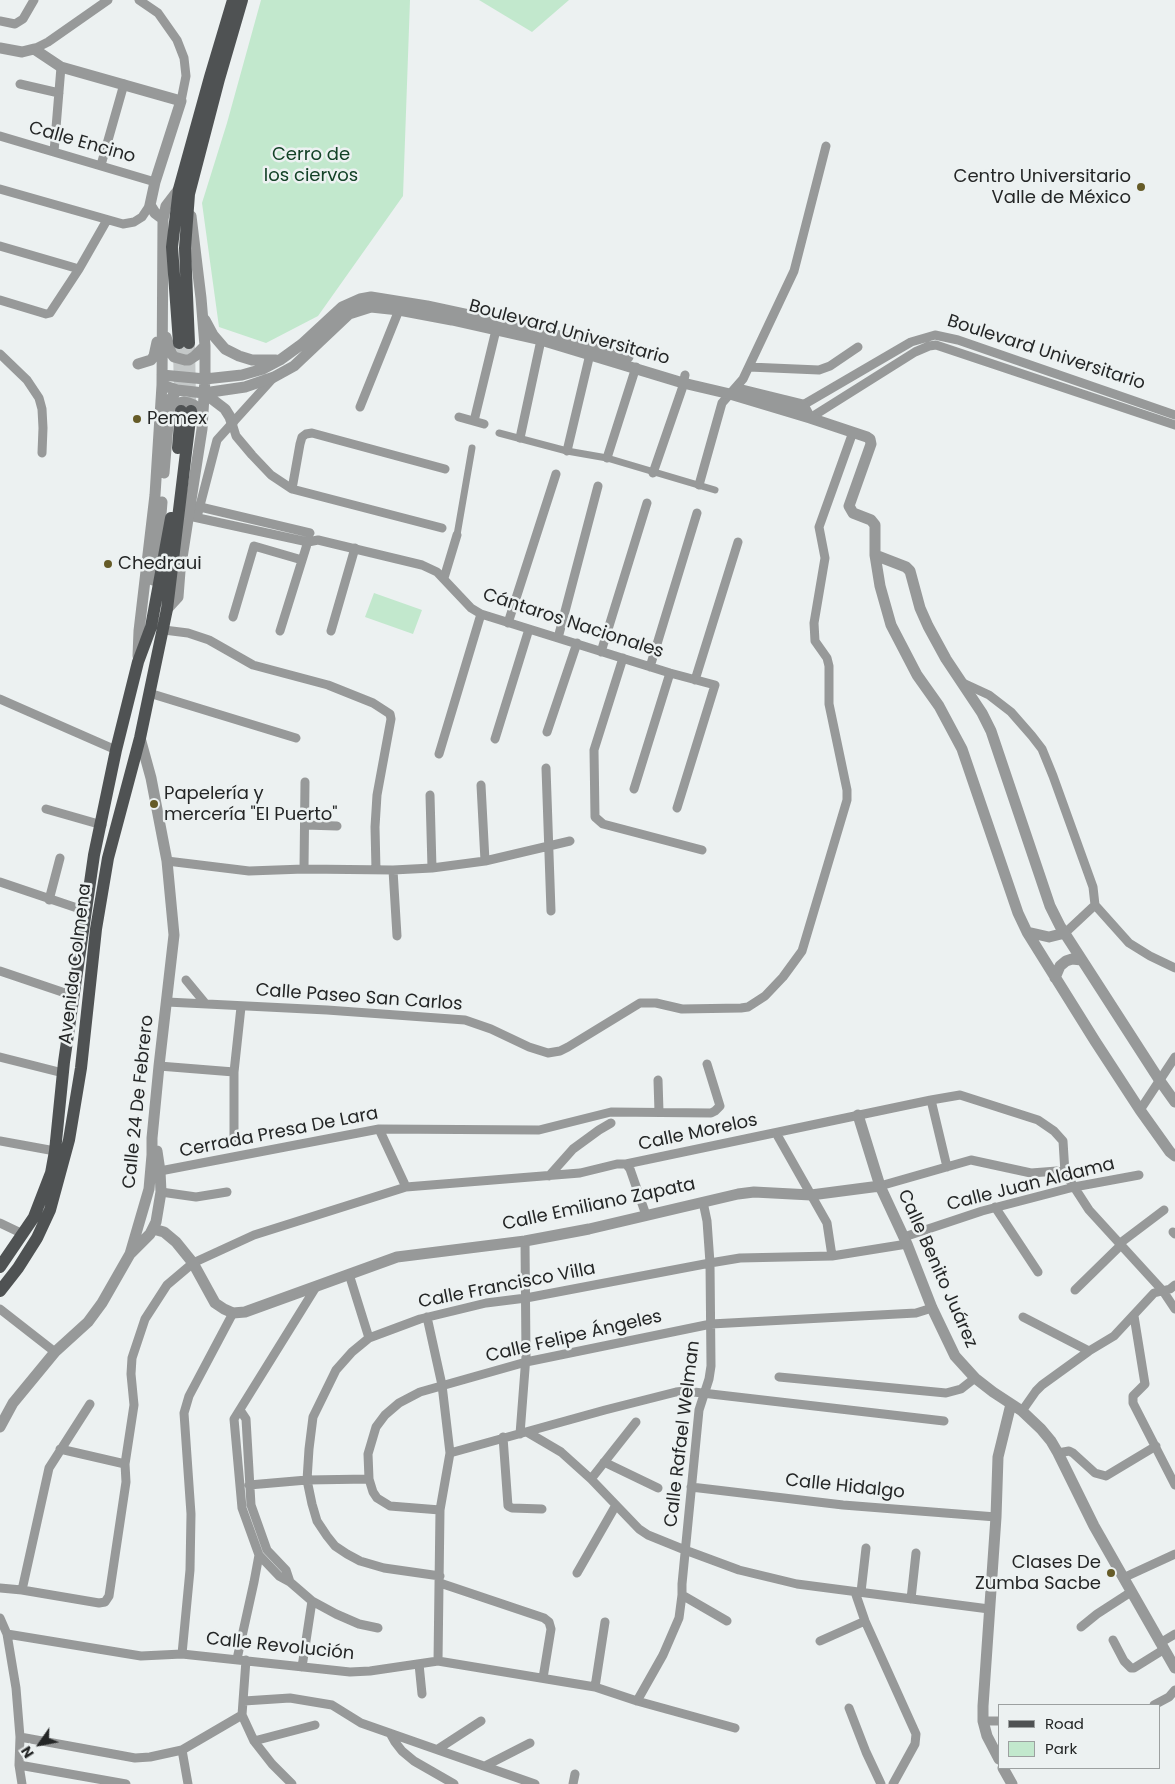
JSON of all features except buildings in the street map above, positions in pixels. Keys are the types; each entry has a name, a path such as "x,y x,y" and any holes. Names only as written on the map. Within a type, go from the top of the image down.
{"main road":[{"path":"184,343 184,192 210,77 233,0"},
{"path":"184,192 242,0"},
{"path":"138,662 168,608 180,411"},
{"path":"158,628 161,579 176,484 180,411"},
{"name":"Avenida Colmena","path":"0,1291 18,1268 37,1238 50,1210 69,1140 81,1068 96,929 108,858 140,738 149,693 158,628"},
{"name":"Avenida Colmena","path":"0,1267 23,1234 39,1205 55,1152 63,1073 94,855 102,825 116,750 138,662"}],"street":[{"path":"0,21 15,24 23,18 34,0"},
{"path":"0,48 22,52 34,49 48,42 108,0"},
{"path":"0,189 123,224 134,222 142,217 150,205 155,182 181,101 186,76 184,58 177,40 158,13 139,0"},
{"path":"34,49 61,67 181,101"},
{"path":"54,152 61,67"},
{"path":"20,84 59,93"},
{"path":"101,165 124,84"},
{"name":"Calle Encino","path":"0,136 155,182"},
{"path":"699,485 722,403 733,391 749,367 794,271 826,146"},
{"path":"138,662 138,631 155,495 160,419 163,219 166,206 184,192 205,346 202,429 194,512"},
{"path":"150,205 155,213 163,219"},
{"path":"0,300 46,314 50,313 107,220"},
{"path":"0,246 78,269"},
{"name":"Boulevard Universitario","path":"162,380 205,379 242,375 263,369 280,360 302,344 342,307 360,299 371,297 427,306 543,331 684,379"},
{"name":"Boulevard Universitario","path":"162,380 177,390 204,393 245,387 274,377 294,366 349,314 371,307 399,310 541,340 636,368 803,405 911,342 934,335 958,340 1175,415"},
{"path":"360,407 399,310"},
{"path":"202,315 213,335 225,349 252,360 280,360"},
{"path":"162,323 169,349 174,357 189,360 205,346"},
{"path":"138,364 151,360 154,356 162,323"},
{"path":"474,421 496,330"},
{"path":"520,438 541,340"},
{"name":"Boulevard Universitario","path":"733,391 810,418 916,352 929,346 943,347 1175,424"},
{"path":"749,367 819,370 830,366 858,347"},
{"path":"0,354 27,380 39,398 42,409 42,453"},
{"path":"567,451 590,354"},
{"path":"607,458 636,368"},
{"path":"1054,384 1057,374"},
{"path":"168,608 178,598 180,571 194,512 214,446 217,440 274,377"},
{"path":"654,473 684,379"},
{"path":"177,390 170,400 180,411"},
{"path":"204,393 225,409 236,436 252,455 271,475 292,489 442,528"},
{"path":"138,631 147,620 183,402 194,406 201,416 202,429"},
{"path":"803,405 810,418 870,439 871,444 849,506 853,513 871,520 875,525 875,555 880,586 891,625 917,675 939,706 962,749 1018,913 1027,932 1140,1110 1170,1152 1175,1156"},
{"path":"160,419 180,411"},
{"path":"459,418 484,424"},
{"name":"Calle Paseo San Carlos","path":"167,1002 327,1010 465,1020 548,1053 560,1051 568,1047 640,1003 656,1003 682,1009 741,1008 752,1005 765,996 800,956 847,800 847,790 829,704 830,676 827,658 815,640 814,631 825,558 819,526 853,432"},
{"path":"499,433 567,451 607,458 715,490"},
{"path":"292,489 300,444 306,434 318,434 445,469"},
{"path":"444,578 457,535 472,448"},
{"path":"508,623 556,474"},
{"path":"558,638 598,486"},
{"path":"601,652 647,503"},
{"name":"Cántaros Nacionales","path":"194,512 422,565 438,572 471,608 481,614 650,667 715,685 677,808"},
{"path":"650,667 697,513"},
{"path":"280,631 302,560 312,538"},
{"path":"695,680 738,542"},
{"path":"233,617 254,546 302,560"},
{"path":"330,631 355,548"},
{"path":"875,555 910,571 920,608 928,626 946,659 982,713 991,731 1050,906 1082,960 1160,1081 1175,1101"},
{"path":"439,754 481,614"},
{"path":"158,628 188,633 209,640 253,665 328,685 373,703 390,714 391,719 377,795 375,827 376,870"},
{"path":"495,738 529,629"},
{"path":"547,732 577,643"},
{"path":"623,658 594,750 595,817 603,824 702,850"},
{"path":"634,789 670,673"},
{"path":"963,684 988,695 1011,712 1042,749 1093,887 1095,905 1129,944 1175,968"},
{"path":"149,693 296,738"},
{"path":"0,699 116,750"},
{"name":"Calle 24 De Febrero","path":"1,1424 13,1404 55,1352 94,1315 130,1254 149,1189 159,1066 174,935 167,861 151,778 140,738"},
{"path":"546,768 547,846 551,912"},
{"path":"304,869 305,782"},
{"path":"481,785 485,862"},
{"path":"430,795 432,868"},
{"path":"46,809 102,825"},
{"path":"305,825 337,826"},
{"path":"167,861 249,871 304,869 393,870 485,862 570,841"},
{"path":"49,900 60,858"},
{"path":"393,870 397,936"},
{"path":"0,882 86,912"},
{"path":"1027,932 1049,937 1065,933 1095,905"},
{"path":"1055,978 1060,966 1066,961 1072,959 1082,960"},
{"path":"0,971 74,996"},
{"path":"186,980 205,1003"},
{"path":"234,1142 234,1072 240,1007"},
{"path":"0,1057 63,1073"},
{"path":"1140,1110 1175,1057"},
{"name":"Cerrada Presa De Lara","path":"160,1171 379,1129 539,1130 611,1112 711,1113 718,1109 720,1101 707,1064"},
{"path":"159,1066 234,1072"},
{"path":"658,1080 659,1112"},
{"name":"Calle Morelos","path":"22,1590 99,1603 106,1602 126,1482 125,1464 134,1405 131,1374 135,1343 145,1319 167,1285 193,1263 254,1235 406,1187 580,1173 931,1100 960,1096 1038,1120 1054,1131 1062,1141 1065,1173"},
{"path":"931,1100 947,1167"},
{"name":"Calle Benito Juárez","path":"858,1115 880,1186 905,1240 932,1308 955,1356 975,1378 992,1392 1022,1411 1041,1429 1058,1453 1081,1502 1175,1668"},
{"path":"549,1176 573,1149 611,1123"},
{"path":"379,1129 406,1187"},
{"path":"776,1133 826,1223 832,1256"},
{"path":"130,1254 147,1238 153,1229 161,1192 158,1156 152,1138"},
{"path":"0,1141 55,1152"},
{"name":"Calle Emiliano Zapata","path":"233,1312 256,1309 397,1257 525,1241 589,1229 754,1192 811,1195 880,1186 971,1160 1031,1173 1057,1171 1065,1173"},
{"path":"626,1164 630,1169 646,1216"},
{"path":"1065,1173 1089,1210 1162,1291 1175,1309"},
{"name":"Calle Juan Aldama","path":"905,1240 995,1208 1074,1187 1139,1175"},
{"path":"161,1192 196,1197 227,1192"},
{"name":"Calle Rafael Welman","path":"637,1701 663,1655 679,1618 682,1596 699,1410 709,1380 711,1366 710,1263 707,1221 703,1202"},
{"path":"995,1208 1038,1272"},
{"path":"1075,1290 1120,1245 1164,1210"},
{"path":"0,1223 23,1234"},
{"path":"153,1229 164,1232 176,1242 193,1263 215,1303 233,1312 189,1396 184,1413 191,1514 190,1570 182,1654"},
{"name":"Calle Francisco Villa","path":"543,1678 551,1629 549,1622 544,1618 440,1579 384,1568 360,1561 335,1546 318,1521 307,1480 308,1449 313,1417 336,1370 352,1352 369,1338 427,1317 486,1303 526,1298 740,1258 832,1256 905,1240"},
{"path":"524,1433 526,1362 525,1241"},
{"path":"349,1274 369,1338"},
{"path":"1022,1411 1036,1391 1089,1350 1114,1336 1154,1293 1175,1285"},
{"path":"316,1287 234,1419 242,1508 258,1555 279,1576 290,1582 312,1602 359,1624 378,1628"},
{"name":"Calle Felipe Ángeles","path":"440,1510 390,1506 377,1498 369,1479 368,1454 376,1427 384,1415 399,1403 420,1392 526,1362 711,1324 916,1313 932,1308"},
{"path":"0,1309 55,1352"},
{"path":"1134,1316 1145,1384 1134,1396 1133,1403 1175,1484"},
{"path":"427,1317 442,1385 450,1454 440,1510 438,1661"},
{"path":"1023,1317 1089,1350"},
{"path":"779,1377 946,1393 962,1389 975,1378"},
{"path":"450,1454 503,1437 676,1392 704,1393 944,1421"},
{"path":"0,1588 22,1590 49,1468 90,1404"},
{"path":"997,1754 983,1722 998,1457 1011,1404"},
{"path":"240,1410 246,1419 251,1505 264,1543 271,1554 286,1570 290,1582"},
{"path":"591,1479 636,1422"},
{"path":"524,1433 561,1452 591,1479 640,1529 685,1550 739,1570 788,1582 989,1609"},
{"path":"503,1437 508,1506 512,1508 542,1509"},
{"path":"1058,1453 1069,1451 1095,1473 1106,1476 1156,1446"},
{"path":"60,1449 125,1464"},
{"path":"604,1462 658,1488"},
{"path":"249,1485 307,1480 369,1479"},
{"name":"Calle Hidalgo","path":"691,1487 843,1505 996,1516"},
{"path":"577,1573 616,1504"},
{"path":"866,1548 858,1592 865,1621 916,1734 915,1744 893,1784"},
{"path":"911,1599 916,1553"},
{"path":"1123,1578 1175,1554"},
{"path":"258,1555 242,1660 244,1701 242,1715 254,1741 272,1764 292,1784"},
{"path":"1081,1628 1097,1614 1131,1592"},
{"path":"682,1596 727,1621"},
{"path":"302,1667 312,1602"},
{"path":"0,1618 7,1634 16,1688 20,1737 19,1765 22,1784"},
{"path":"820,1641 865,1621"},
{"path":"595,1686 605,1622"},
{"name":"Calle Revolución","path":"7,1634 141,1656 182,1654 350,1672 438,1661 595,1686 637,1701 735,1728"},
{"path":"1113,1640 1124,1661 1131,1668 1134,1668 1175,1634"},
{"path":"419,1664 422,1694"},
{"path":"1156,1704 1169,1697 1175,1690"},
{"path":"244,1701 290,1698 332,1705 361,1723 535,1784"},
{"path":"849,1708 866,1752 882,1784"},
{"path":"20,1737 135,1758 150,1757 182,1750 242,1715"},
{"path":"438,1750 481,1721"},
{"path":"983,1722 998,1721"},
{"path":"254,1741 315,1725"},
{"path":"390,1733 402,1751 414,1761 454,1784"},
{"path":"485,1766 530,1743"},
{"path":"182,1750 188,1784"},
{"path":"19,1765 126,1784"},
{"path":"1004,1769 1012,1784"},
{"path":"573,1784 575,1774"}],"green space":[{"name":"Cerro de los ciervos","path":"261,0 410,0 403,196 318,316 266,343 219,327 202,203 227,123"},
{"path":"479,0 569,0 532,32"},
{"path":"374,593 422,610 413,634 365,617"}],"tunnel":[{"path":"179,343 180,401"},
{"path":"189,343 190,401"}],"place":[{"name":"Centro Universitario Valle de México","path":"1141,187"},
{"name":"Pemex","path":"137,419"},
{"name":"Chedraui","path":"108,564"},
{"name":"Papelería y mercería \"El Puerto\"","path":"154,804"},
{"name":"Clases De Zumba Sacbe","path":"1111,1573"}]}
